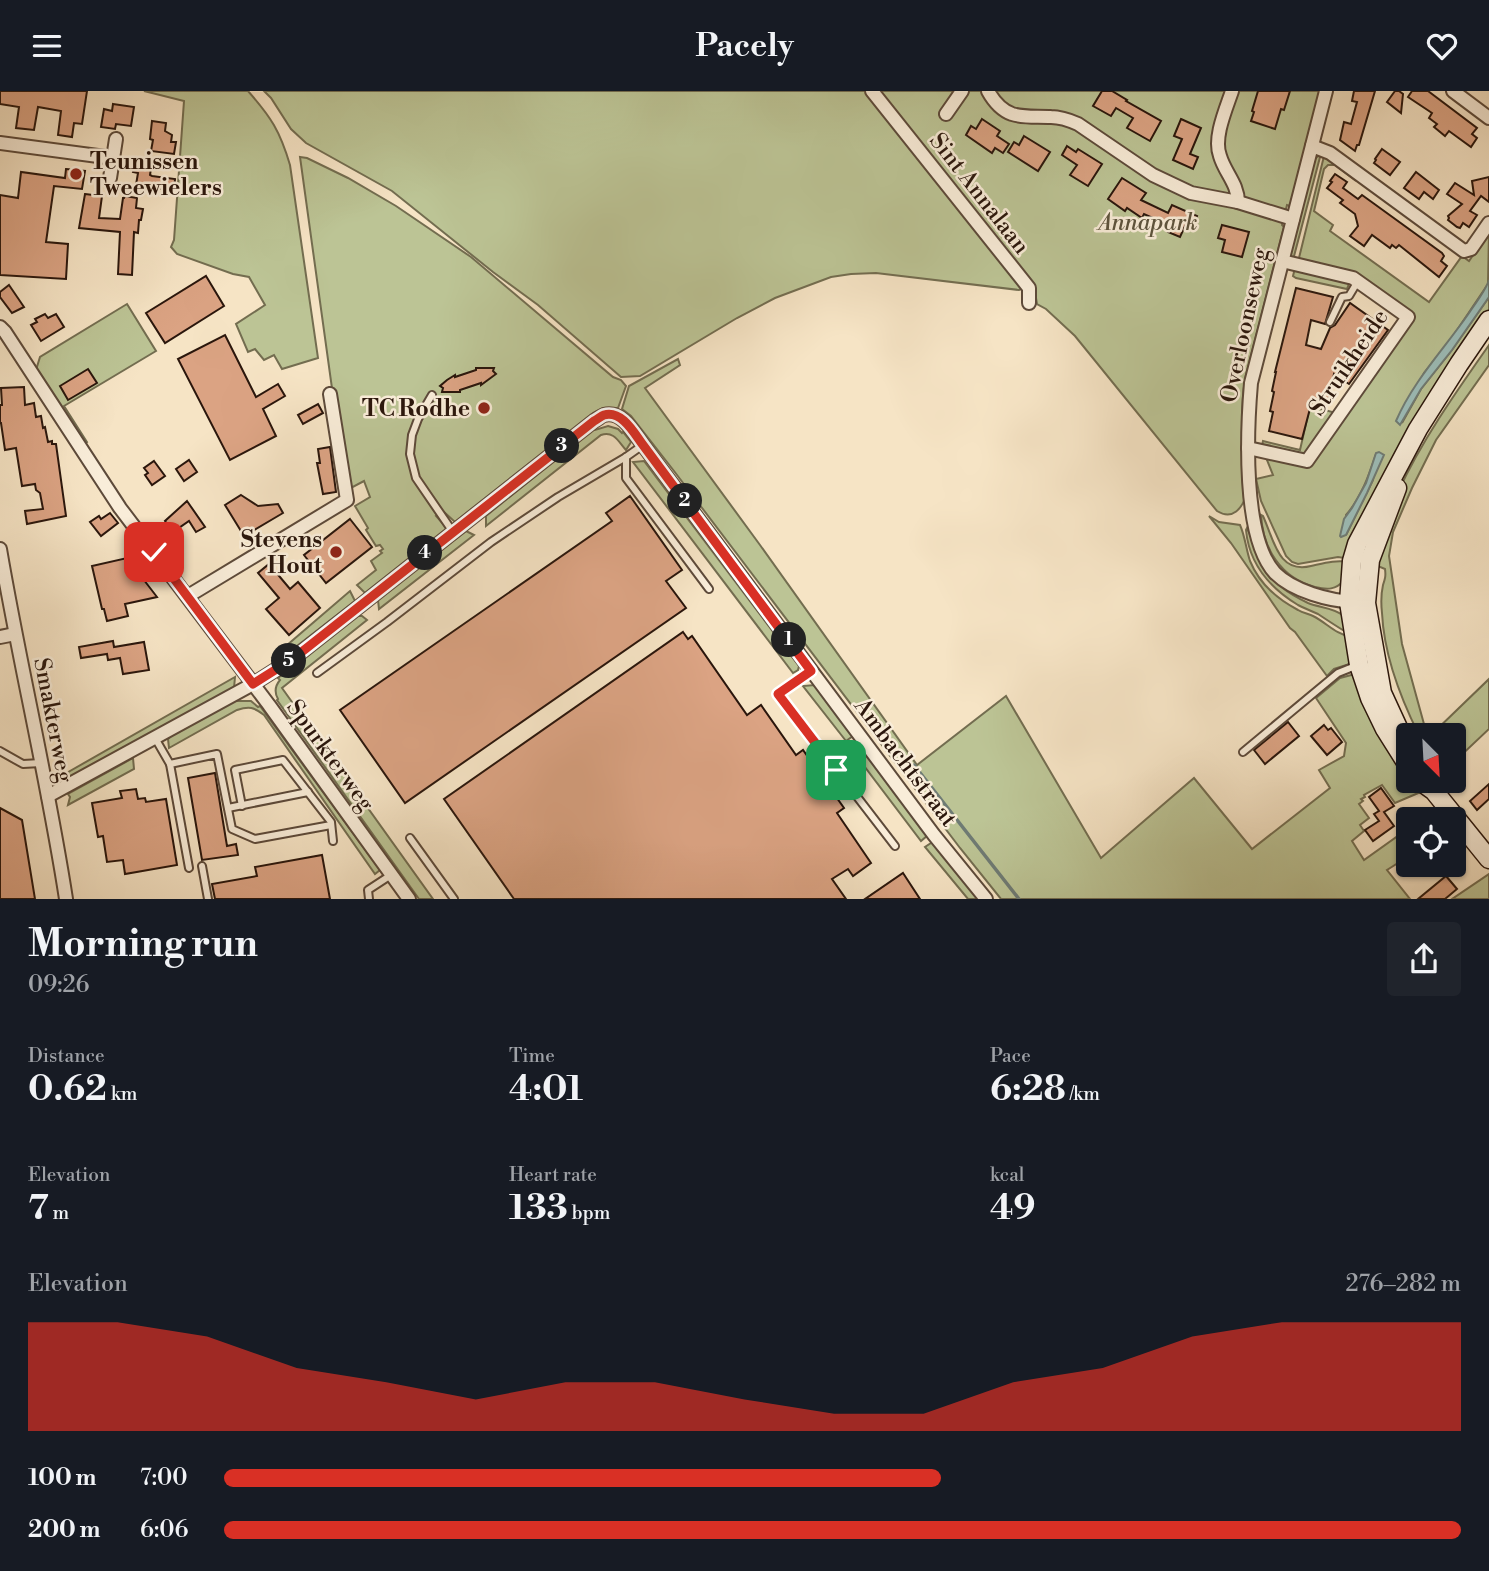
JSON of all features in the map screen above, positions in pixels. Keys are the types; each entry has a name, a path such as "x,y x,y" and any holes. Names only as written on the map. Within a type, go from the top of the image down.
{"street":[{"name":"Sint Annalaan","path":"872,91 1029,288 1029,303"},
{"path":"946,114 962,91"},
{"path":"988,91 992,99 1012,114 1054,117 1078,124 1153,175 1191,193 1238,202 1293,219"},
{"path":"1232,91 1221,124 1218,153 1236,186 1238,202"},
{"name":"Overloonseweg","path":"1326,91 1251,383 1247,519 1274,572 1292,586 1315,595 1357,602"},
{"path":"1452,91 1489,118"},
{"path":"110,179 116,139"},
{"path":"0,143 113,158"},
{"path":"1312,146 1330,153 1464,251 1471,249 1489,223"},
{"name":"Struikheide","path":"1248,448 1307,461 1408,317 1353,278 1282,261"},
{"path":"1396,746 1370,698 1368,664 1352,561 1357,544 1418,429 1489,320"},
{"name":"Spurkterweg","path":"0,327 120,508 188,596 409,899"},
{"path":"1357,602 1397,486 1428,432 1489,339"},
{"path":"188,596 347,501 330,394"},
{"name":"Ambachtstraat","path":"453,532 594,421 605,415 617,416 643,445 934,835 986,899"},
{"path":"48,796 253,684 294,658 453,532"},
{"name":"Smakterweg","path":"0,549 66,899"},
{"path":"0,637 15,634"},
{"path":"1368,664 1396,725"},
{"path":"1435,793 1489,859"}],"lane":[{"path":"1330,321 1342,297 1349,296 1358,281"},
{"path":"432,395 412,435 410,454 415,478 453,532"},
{"path":"317,673 491,542 643,445"},
{"path":"626,457 626,478 709,589"},
{"path":"1243,752 1338,673 1368,664"},
{"path":"811,671 778,694 895,846"},
{"path":"155,738 170,764 189,868"},
{"path":"0,751 23,764 41,763"},
{"path":"170,764 218,754 232,829 254,839 331,825"},
{"path":"242,806 235,770 283,760 331,822 333,841"},
{"path":"228,808 308,792"},
{"path":"410,838 454,899"},
{"path":"202,866 208,899"},
{"path":"369,899 368,890 392,875"}],"green space":[{"path":"144,91 248,91 269,117 290,165 318,358 282,369 274,355 264,360 255,349 248,352 236,324 265,305 249,277 177,254 171,247 174,240 184,101"},
{"name":"Annapark","path":"264,91 1320,91 1290,206 1287,205 1282,225 1284,227 1245,379 1242,422 1247,494 1245,499 1240,508 1232,514 1217,511 1075,336 1037,304 1035,292 1021,289 876,273 831,277 775,298 640,376 621,377 538,305 392,191 306,143 291,129"},
{"path":"1319,155 1293,260 1289,255 1314,160"},
{"path":"1324,156 1356,177 1355,180 1335,165 1328,165 1324,169 1314,211 1333,225 1330,231 1429,302 1462,256 1469,261 1489,232 1488,284 1449,342 1424,373 1402,423 1421,389 1489,297 1489,317 1351,559 1338,557 1298,564 1286,556 1261,501 1256,479 1273,475 1265,455 1307,465 1413,316 1356,275 1298,262","holes":["1376,454 1373,480 1346,535 1346,515 1360,494"]},
{"path":"300,157 348,178 396,206 471,257 626,386 618,408 603,408 593,413 455,522 443,511 436,516 446,529 365,593 357,585 376,570 371,561 382,553 380,551 383,549 380,545 376,546 355,506 370,497 364,481 349,489 339,439"},
{"path":"1295,268 1350,281 1347,289 1296,278 1293,276"},
{"path":"127,304 156,351 64,406 87,442 85,444 36,370 40,357"},
{"path":"1489,345 1489,365 1436,440 1393,532 1389,556 1402,644 1424,723 1413,723 1399,691 1383,629 1381,603 1385,569 1373,564 1394,501 1440,417"},
{"path":"678,359 680,365 645,388 917,765 1006,696 1101,858 1194,778 1252,849 1330,788 1319,770 1344,756 1346,743 1316,698 1340,678 1359,673 1396,747 1396,793 1418,793 1395,803 1382,785 1364,795 1359,804 1369,818 1360,825 1364,831 1352,841 1364,860 1396,837 1396,864 1387,870 1410,899 1001,899 674,471 631,416 622,409 629,386"},
{"path":"1310,406 1336,413 1304,455 1262,446 1263,441 1300,450"},
{"path":"608,426 623,432 631,442 626,450 613,436 601,435 486,526 486,516 593,429"},
{"path":"644,461 799,666 798,670 793,673 633,462"},
{"path":"1261,515 1284,560 1300,567 1349,562 1345,580 1335,587 1324,589 1292,577 1270,550"},
{"path":"1209,516 1219,522 1240,525 1250,561 1264,583 1290,606 1351,637 1356,662 1334,669 1327,676"},
{"path":"1247,528 1262,564 1276,582 1308,603 1340,613 1344,616 1346,632 1298,605 1270,583 1251,553"},
{"path":"466,531 474,535 379,609 380,597"},
{"path":"350,591 355,601 275,663 272,658"},
{"path":"357,616 367,620 282,688 433,899 419,899 277,700 278,678"},
{"path":"235,677 234,688 66,780 63,775"},
{"path":"1489,679 1489,729 1466,751 1466,723 1443,723"},
{"path":"815,685 853,736 846,741 803,686"},
{"path":"236,699 251,701 260,706 380,870 375,874 264,715 257,710 237,710 169,748 168,739 171,736"},
{"path":"859,744 928,835 921,841 852,750"},
{"path":"133,758 134,769 68,805 68,794"},
{"path":"934,841 980,899 968,899 925,847"},
{"path":"1489,874 1489,899 1452,899"}],"water":[{"path":"1489,280 1489,297 1421,389 1400,425 1396,421 1411,392 1483,293"},
{"path":"1376,453 1384,455 1346,535 1341,537 1344,519 1366,483"}],"building":[{"path":"0,91 87,91 82,124 74,123 72,137 58,135 61,111 38,107 34,130 16,128 19,107 0,104"},
{"path":"1102,91 1112,91 1161,121 1150,141 1127,128 1133,118 1116,108 1111,116 1093,106"},
{"path":"1258,91 1290,91 1275,129 1251,121"},
{"path":"1354,91 1375,91 1355,151 1340,140 1344,122 1351,124 1357,102 1352,101"},
{"path":"1395,91 1403,94 1401,113 1387,102"},
{"path":"1412,91 1428,91 1477,128 1472,134 1477,138 1471,147 1449,131 1445,136 1434,127 1437,124 1429,118 1432,113 1408,97"},
{"path":"113,104 134,107 131,126 116,124 115,129 101,127 104,109 112,111"},
{"path":"982,119 1000,131 997,136 1009,144 1003,153 995,148 992,153 966,135 971,126 976,129"},
{"path":"1181,119 1201,128 1190,154 1198,157 1193,169 1173,160 1182,139 1174,136"},
{"path":"152,121 166,123 165,131 172,135 171,142 176,142 174,154 151,151"},
{"path":"1024,136 1050,152 1038,171 1008,152 1014,142 1019,145"},
{"path":"1067,146 1076,152 1078,149 1102,164 1088,186 1070,175 1077,165 1062,155"},
{"path":"1382,149 1400,162 1390,175 1374,163"},
{"path":"135,159 152,162 152,176 175,179 174,191 136,185 138,173 133,172"},
{"path":"66,169 85,171 82,189 54,186 46,242 68,244 66,279 0,275 0,195 18,198 21,172 65,178"},
{"path":"1416,172 1439,190 1433,199 1424,192 1419,199 1404,188"},
{"path":"1335,174 1347,182 1343,188 1358,199 1362,195 1442,253 1444,256 1441,261 1447,266 1439,277 1399,245 1396,248 1392,245 1390,248 1372,235 1364,246 1350,236 1358,226 1355,214 1340,203 1343,200 1327,188"},
{"path":"1489,177 1489,202 1481,196 1470,211 1477,215 1469,227 1463,223 1460,228 1457,227 1448,220 1448,216 1462,204 1447,194 1455,183 1474,195 1472,181"},
{"path":"1122,178 1146,193 1141,200 1168,213 1172,205 1197,216 1192,229 1185,226 1180,237 1168,232 1171,226 1144,214 1142,218 1127,208 1125,211 1108,199"},
{"path":"85,194 102,196 99,218 120,219 123,198 137,198 136,208 143,209 138,233 134,232 132,275 118,274 120,232 79,228"},
{"path":"1222,225 1249,232 1242,257 1222,252 1225,240 1218,238"},
{"path":"206,276 224,306 165,343 146,313"},
{"path":"9,285 24,307 12,313 0,297 0,292"},
{"path":"1296,288 1333,297 1325,324 1311,320 1306,345 1321,349 1330,328 1350,303 1388,330 1349,384 1334,374 1329,399 1324,398 1323,403 1312,401 1302,439 1269,431 1275,372"},
{"path":"45,314 48,318 56,314 64,327 41,341 31,325 37,322 35,319"},
{"path":"225,335 256,397 278,384 285,396 263,409 276,436 230,460 178,359"},
{"path":"476,368 494,368 496,374 481,385 460,392 442,392 443,388 440,386 447,380"},
{"path":"88,369 97,383 68,400 60,386"},
{"path":"24,387 25,405 34,403 36,417 41,416 48,442 56,444 66,516 27,524 25,511 43,509 40,493 35,484 22,486 16,448 5,450 0,423 1,388"},
{"path":"318,404 323,413 303,424 298,415"},
{"path":"330,447 336,492 323,494 317,463 320,463 318,449"},
{"path":"189,460 197,472 184,481 176,469"},
{"path":"154,461 165,476 152,485 144,468"},
{"path":"241,495 258,506 278,504 283,513 244,536 225,505"},
{"path":"630,496 682,570 666,581 686,608 405,803 340,710 612,521 606,513"},
{"path":"187,501 205,527 196,532 189,521 173,532 165,521"},
{"path":"110,513 118,523 101,536 90,522"},
{"path":"350,519 372,547 326,583 304,555"},
{"path":"127,558 157,597 125,604 128,616 107,621 92,566"},
{"path":"269,564 290,589 298,582 320,608 289,635 266,609 279,598 258,573"},
{"path":"683,632 688,639 692,636 747,715 761,705 796,755 803,750 844,808 837,813 871,863 853,876 848,869 832,879 846,899 514,899 444,799"},
{"path":"113,641 114,647 144,642 149,670 123,674 120,658 108,660 107,654 81,658 79,647"},
{"path":"1288,722 1299,736 1265,764 1254,750"},
{"path":"1324,725 1328,730 1331,728 1342,742 1327,755 1311,736"},
{"path":"215,773 227,846 236,844 238,855 202,860 188,778"},
{"path":"1489,784 1489,799 1477,810 1470,801"},
{"path":"1381,788 1394,806 1384,812 1394,826 1373,841 1365,830 1379,821 1374,814 1379,811 1369,797"},
{"path":"136,789 138,799 145,798 146,802 166,799 177,865 125,874 123,860 107,862 103,836 98,837 92,803 122,798 120,791"},
{"path":"0,808 22,820 35,899 0,899"},
{"path":"322,855 330,899 215,899 212,884 257,876 255,867"},
{"path":"903,873 920,899 865,899"},
{"path":"1445,877 1457,889 1445,899 1418,899"}],"waterway":[{"path":"914,765 1019,899"}],"place":[{"name":"Teunissen Tweewielers","path":"76,174"},
{"name":"TC Rodhe","path":"484,408"},
{"name":"Stevens Hout","path":"336,552"}],"route":[{"path":"154,552 253,684 294,658 594,421 605,415 617,416 643,445 811,671 778,694 836,770"}]}
